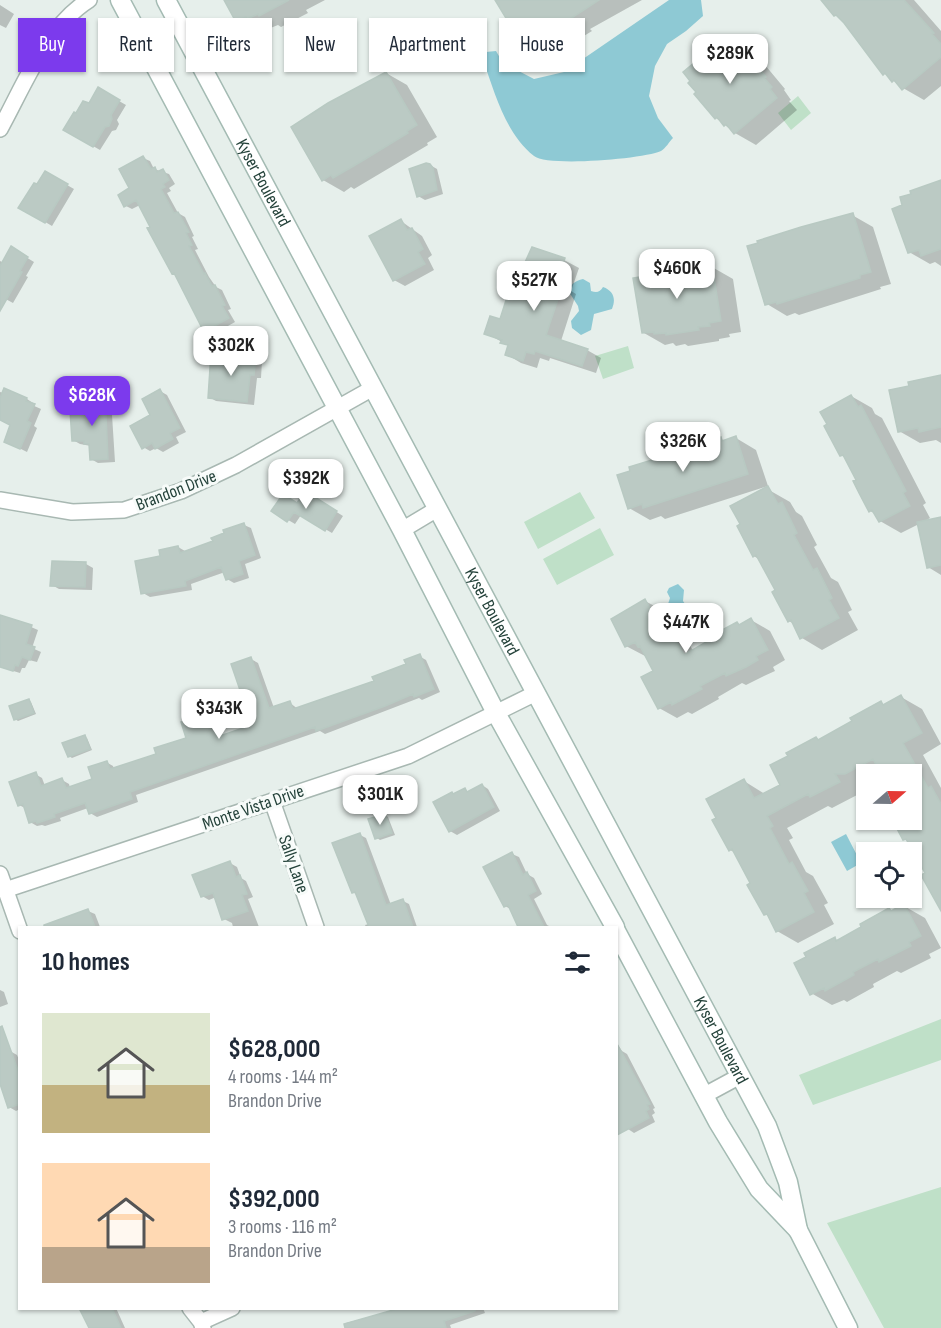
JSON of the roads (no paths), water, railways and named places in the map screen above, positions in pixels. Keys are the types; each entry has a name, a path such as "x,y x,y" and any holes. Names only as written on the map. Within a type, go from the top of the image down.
{"street":[{"path":"0,129 50,37 77,7 89,0"},
{"name":"Kyser Boulevard","path":"120,0 402,530 496,713 614,926"},
{"name":"Kyser Boulevard","path":"166,0 767,1126 788,1182 798,1230 848,1328"},
{"name":"Brandon Drive","path":"0,500 72,512 124,510 181,492 236,465 373,388"},
{"path":"402,530 437,509"},
{"name":"Monte Vista Drive","path":"5,890 408,756 536,693"},
{"name":"Sally Lane","path":"273,801 316,926"},
{"path":"0,874 18,926"},
{"name":"Kyser Boulevard","path":"618,933 703,1096 759,1190 798,1230"},
{"path":"703,1096 740,1076"},
{"path":"191,1310 202,1325 228,1310"}],"water":[{"path":"669,0 701,0 703,16 667,44 655,66 649,96 658,118 673,138 661,151 635,157 596,161 557,161 534,156 515,136 502,112 487,71 487,52 496,51 499,56 499,72 520,72 534,79 564,72 585,72 585,58"},
{"path":"583,279 590,283 591,291 598,292 603,287 610,291 614,302 612,309 594,314 591,330 581,335 572,328 571,321 579,311 569,292 573,283"},
{"path":"678,584 684,590 683,601 689,610 684,617 674,612 668,604 669,588"},
{"path":"846,834 856,853 856,866 847,871 831,842"}]}
